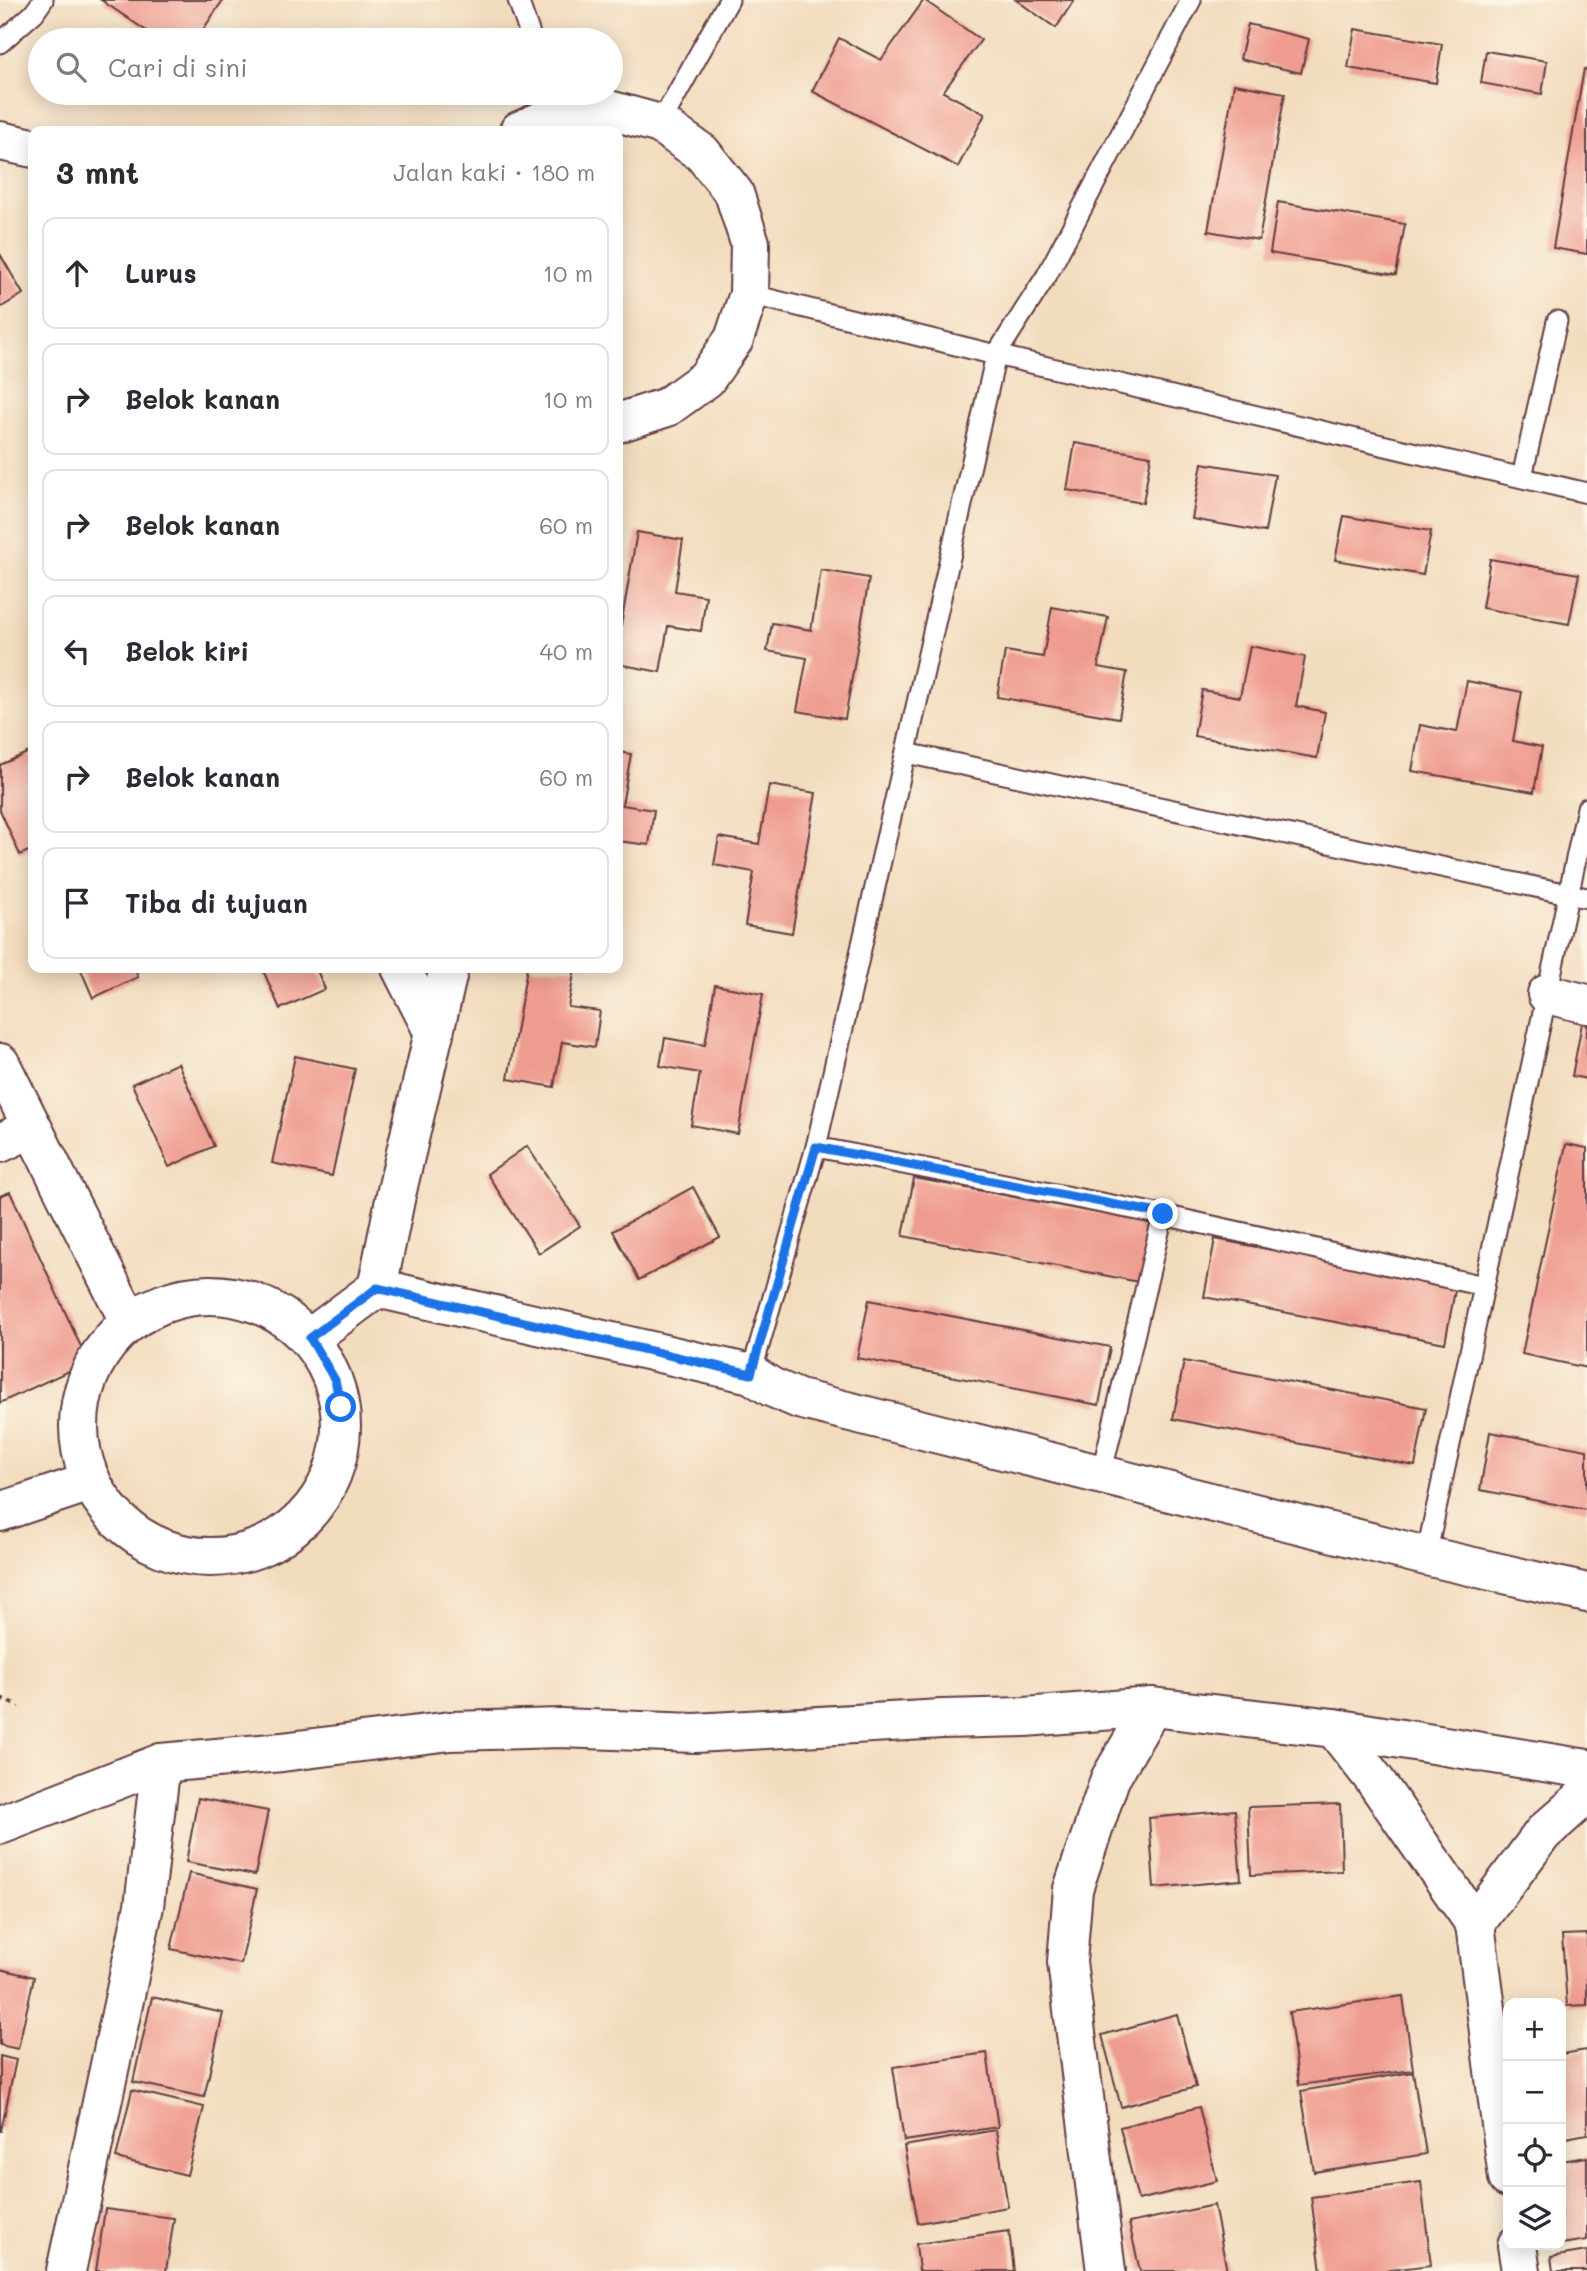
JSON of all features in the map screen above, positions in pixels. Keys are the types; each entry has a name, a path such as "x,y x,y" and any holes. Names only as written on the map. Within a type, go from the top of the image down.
{"street":[{"path":"525,126 552,105"},
{"path":"570,105 609,110 660,124 702,153 733,193 750,243 749,294 734,339 706,379 667,407 623,421"},
{"path":"0,141 28,147"},
{"path":"404,973 434,1033"},
{"path":"310,1338 377,1288 448,973"},
{"path":"1547,994 1587,1003"},
{"path":"0,1063 16,1135 129,1321"},
{"path":"377,1288 751,1374 771,1387 799,1399 1426,1556 1587,1593"},
{"path":"232,1294 275,1309 310,1338 335,1380 341,1407 339,1456 314,1508 291,1531 248,1553 185,1556 141,1539 121,1523 90,1482 78,1427 83,1389 102,1350 129,1321 172,1298 232,1294"},
{"path":"0,1512 90,1482"},
{"path":"1107,2271 1067,1962 1073,1889 1081,1864 1110,1780 1152,1707"},
{"path":"0,1825 161,1763 282,1752 450,1731 560,1728 695,1733 1025,1717 1152,1707 1334,1728 1587,1769"},
{"path":"1334,1728 1374,1779 1475,1924 1503,2140"},
{"path":"66,2271 144,1906 161,1763"},
{"path":"1475,1924 1544,1833 1587,1794"},
{"path":"1518,2250 1521,2271"}],"lane":[{"path":"0,43 34,13 43,0"},
{"path":"518,0 528,28"},
{"path":"660,124 729,0"},
{"path":"751,1374 816,1147 996,355 1047,275 1191,0"},
{"path":"749,294 996,355 1587,493"},
{"path":"1522,477 1557,321"},
{"path":"906,753 1578,896"},
{"path":"1426,1556 1547,994 1578,896 1587,808"},
{"path":"816,1147 1163,1214 1484,1286"},
{"path":"1101,1475 1163,1214"}],"path":[{"path":"0,1698 19,1706"}],"building":[{"path":"101,0 223,0 204,28 142,28"},
{"path":"924,0 981,40 943,92 985,114 958,167 812,91 839,38 881,60"},
{"path":"1016,0 1074,0 1056,28"},
{"path":"1248,24 1309,39 1301,73 1240,59"},
{"path":"1355,29 1442,44 1436,83 1348,68"},
{"path":"1486,51 1547,61 1542,94 1481,83"},
{"path":"1584,69 1587,70 1587,254 1553,248"},
{"path":"1234,84 1285,93 1259,240 1208,231"},
{"path":"1278,202 1405,224 1396,275 1270,253"},
{"path":"0,254 23,294 0,308"},
{"path":"1075,443 1151,456 1143,503 1067,490"},
{"path":"1202,463 1275,475 1265,532 1192,519"},
{"path":"1344,516 1431,531 1423,575 1335,560"},
{"path":"637,532 683,540 675,591 706,596 701,631 668,626 660,672 623,665 623,614"},
{"path":"1490,559 1579,574 1569,624 1482,608"},
{"path":"821,570 869,578 845,719 797,711 807,658 767,651 772,623 811,630"},
{"path":"1052,607 1108,617 1098,667 1127,672 1119,718 997,697 1005,651 1043,657"},
{"path":"1250,646 1305,657 1296,706 1325,712 1317,758 1194,736 1202,690 1240,697"},
{"path":"1467,681 1522,692 1513,741 1542,747 1534,792 1412,771 1420,725 1457,732"},
{"path":"28,752 28,851 20,855 0,810 0,765"},
{"path":"623,753 631,754 623,799"},
{"path":"769,785 816,793 792,933 745,925 754,872 714,865 719,837 759,844"},
{"path":"623,805 654,810 649,845 623,842"},
{"path":"82,973 136,973 138,977 93,998"},
{"path":"264,973 318,973 325,989 280,1009"},
{"path":"526,973 574,973 568,1007 600,1011 595,1047 562,1042 554,1087 508,1079"},
{"path":"715,985 763,994 738,1134 691,1125 700,1073 660,1066 665,1038 705,1045"},
{"path":"1583,1018 1587,1019 1587,1079 1572,1076"},
{"path":"295,1056 355,1069 332,1176 272,1163"},
{"path":"178,1063 214,1146 169,1167 132,1084"},
{"path":"1566,1144 1587,1148 1587,1368 1522,1354"},
{"path":"527,1146 580,1226 539,1253 487,1174"},
{"path":"914,1178 1156,1224 1144,1283 903,1236"},
{"path":"693,1187 720,1237 639,1280 613,1231"},
{"path":"10,1192 88,1362 0,1403 0,1196"},
{"path":"1215,1239 1456,1285 1445,1343 1204,1297"},
{"path":"869,1300 1110,1347 1099,1405 857,1358"},
{"path":"1184,1361 1426,1408 1415,1466 1173,1419"},
{"path":"1490,1432 1587,1450 1587,1510 1480,1490"},
{"path":"198,1798 268,1811 255,1875 186,1862"},
{"path":"1340,1804 1342,1871 1251,1875 1248,1807"},
{"path":"1235,1810 1241,1880 1154,1888 1149,1818"},
{"path":"189,1873 257,1889 241,1964 171,1949"},
{"path":"1587,1934 1587,2005 1567,2006 1562,1935"},
{"path":"0,1969 34,1977 18,2049 0,2045"},
{"path":"1403,1996 1413,2070 1299,2085 1289,2012"},
{"path":"152,1997 223,2013 204,2097 133,2082"},
{"path":"1177,2014 1196,2087 1121,2107 1102,2035"},
{"path":"1587,2050 1587,2134 1566,2138 1566,2061 1566,2053"},
{"path":"987,2053 998,2127 904,2141 893,2067"},
{"path":"0,2056 16,2060 1,2131 0,2131"},
{"path":"1413,2072 1426,2154 1314,2172 1301,2091"},
{"path":"132,2090 204,2107 187,2175 116,2158"},
{"path":"1199,2107 1217,2181 1138,2200 1120,2127"},
{"path":"996,2130 1008,2207 918,2223 904,2146"},
{"path":"1587,2157 1587,2240 1566,2243 1566,2187 1566,2160"},
{"path":"1421,2182 1431,2265 1383,2271 1321,2271 1311,2197"},
{"path":"1214,2205 1227,2271 1140,2271 1129,2223"},
{"path":"105,2209 174,2218 166,2271 96,2271"},
{"path":"1009,2231 1014,2271 919,2271 916,2244"},
{"path":"1587,2251 1587,2271 1553,2271 1551,2257"}],"route":[{"path":"341,1407 335,1380 310,1338 377,1288 751,1374 816,1147 1163,1214"}]}
